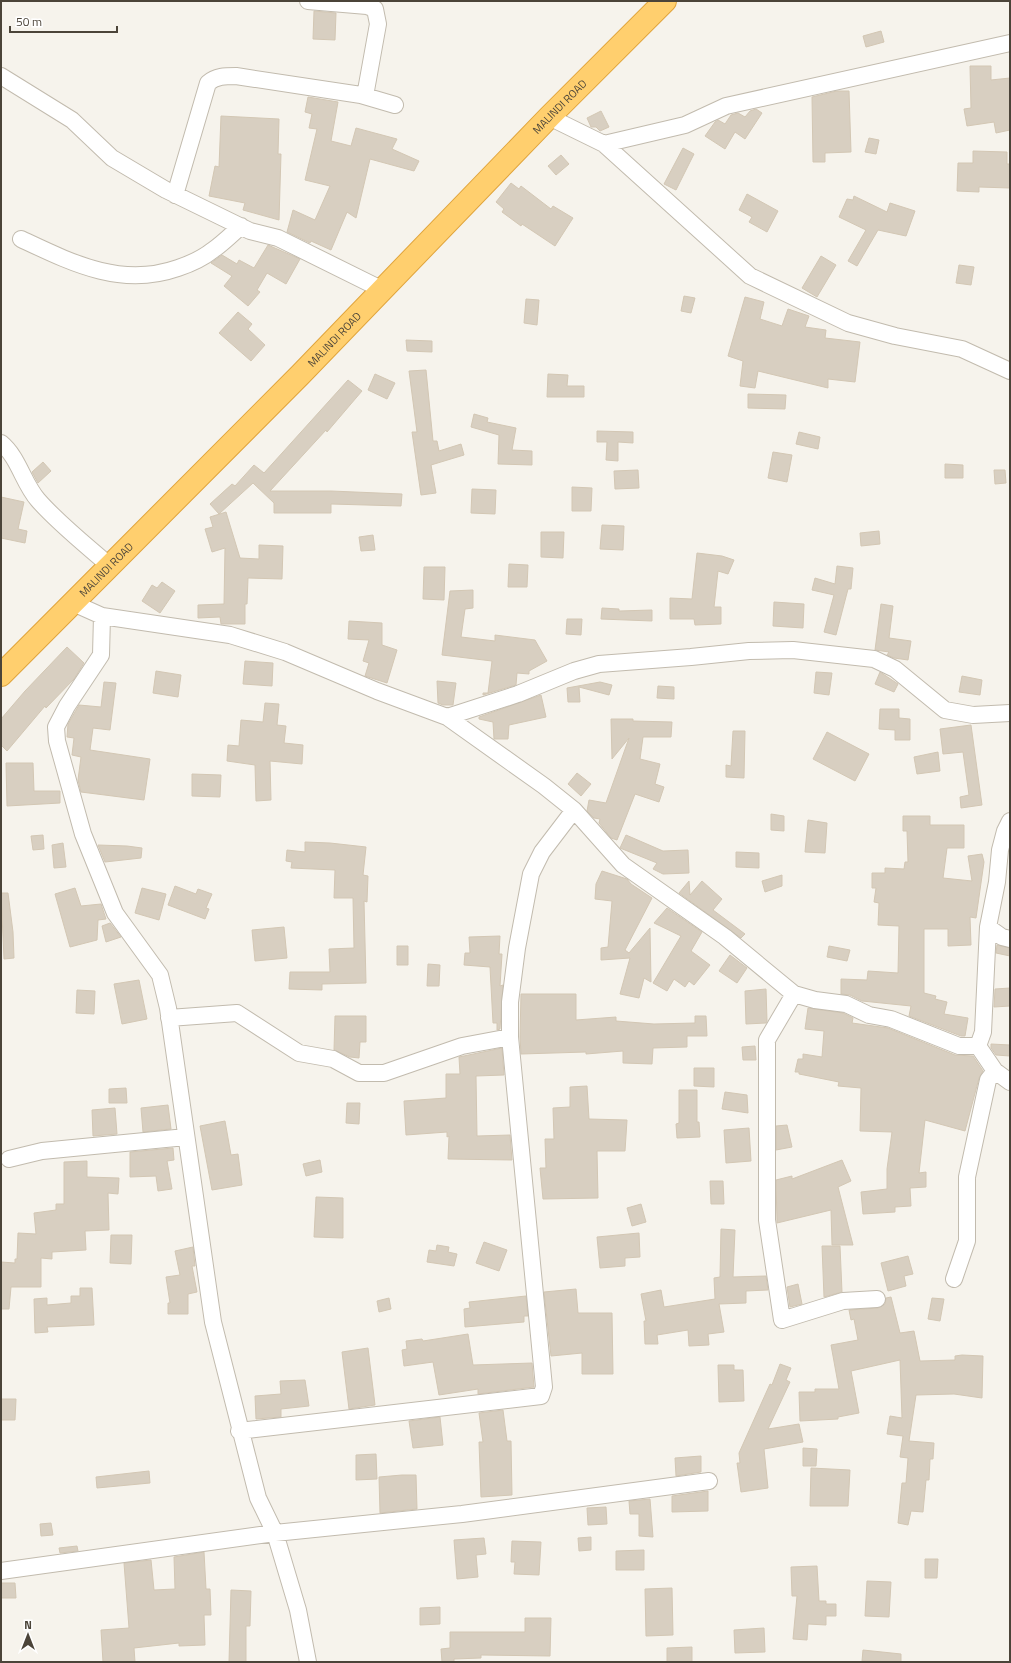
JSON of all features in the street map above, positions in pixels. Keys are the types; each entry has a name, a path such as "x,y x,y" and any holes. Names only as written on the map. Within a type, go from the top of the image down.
{"highway":[{"name":"MALINDI ROAD","path":"1,675 111,566 383,290 549,117 665,1"}],"street":[{"path":"308,1 367,6 375,9 378,24 365,96"},
{"path":"604,144 685,125 726,106 1010,43"},
{"path":"1,76 72,120 112,158 175,195 241,226 278,238 383,290"},
{"path":"175,195 208,84 213,79 223,76 236,76 365,96 395,105"},
{"path":"549,117 604,144 750,276 848,322 895,336 962,349 1010,371"},
{"path":"21,239 70,262 110,274 139,276 165,273 193,263 213,251 241,226"},
{"path":"1,443 7,448 28,486 38,500 111,566"},
{"path":"73,603 102,616 230,635 285,652 377,691 448,717 544,786 574,810 623,865 719,932 794,994 815,1000 846,1004 869,1015 891,1019 959,1046 978,1046"},
{"path":"102,616 102,655 61,716 56,727 57,740 83,834 115,913 160,975 170,1018 213,1322 239,1431 258,1498 275,1533 298,1610 308,1662"},
{"path":"448,717 518,694 574,671 599,664 749,651 778,650 840,654 874,659 895,669 945,710 973,716 1010,713"},
{"path":"239,1431 541,1396 544,1387 521,1137 510,1038 510,1002 517,948 531,874 542,852 574,810"},
{"path":"978,1046 983,1032 988,927 997,882 1000,850 1005,831 1010,821"},
{"path":"988,927 1002,938 1010,940"},
{"path":"794,994 767,1040 767,1220 782,1320 843,1301 877,1299"},
{"path":"170,1018 237,1013 299,1053 333,1060 359,1073 384,1073 462,1046 510,1038"},
{"path":"978,1046 995,1071 1010,1082"},
{"path":"954,1279 967,1241 967,1176 988,1080 995,1071"},
{"path":"9,1159 42,1151 186,1138"},
{"path":"1,1571 275,1533 462,1514 709,1481"}],"building":[{"path":"314,11 336,13 335,40 313,39"},
{"path":"881,31 884,42 866,47 863,36"},
{"path":"970,66 991,66 991,80 1010,78 1010,130 996,133 994,122 967,126 964,109 971,108"},
{"path":"837,91 849,91 851,152 825,153 825,162 813,162 812,97"},
{"path":"308,97 338,102 331,141 351,146 356,128 397,139 392,149 419,161 414,171 370,159 356,218 347,212 331,250 311,241 310,243 287,232 293,210 315,220 330,186 305,180 317,129 309,128 312,114 305,112"},
{"path":"756,109 762,113 745,139 735,132 725,149 705,136 718,120 725,124 731,115 738,113 745,117 750,111"},
{"path":"601,111 609,127 600,131 596,127 591,127 587,118"},
{"path":"221,116 279,119 278,154 281,154 279,220 243,210 245,203 209,196 215,166 219,167"},
{"path":"869,138 879,140 876,154 865,152"},
{"path":"683,148 694,154 676,190 664,184"},
{"path":"973,151 1007,152 1007,164 1010,164 1010,188 979,187 979,192 957,191 958,163 973,163"},
{"path":"561,155 569,164 556,175 548,166"},
{"path":"511,183 519,189 521,186 551,209 553,206 573,218 555,246 522,224 521,226 502,212 504,209 496,202"},
{"path":"747,194 778,211 767,232 749,222 752,217 739,210"},
{"path":"854,196 887,212 890,203 915,211 906,236 878,230 857,266 848,261 866,230 839,217 847,199 853,200"},
{"path":"268,245 300,259 286,284 267,273 257,290 260,292 248,306 224,286 232,276 211,263 222,255 237,264 239,260 254,268"},
{"path":"821,256 836,265 817,297 802,288"},
{"path":"959,265 974,267 971,285 956,283"},
{"path":"684,296 695,298 691,313 681,311"},
{"path":"745,297 764,302 760,319 782,326 788,309 809,316 805,327 826,330 825,338 860,342 855,382 828,379 828,388 758,371 755,388 740,386 743,361 728,356"},
{"path":"526,299 539,300 537,325 524,323"},
{"path":"238,312 252,324 248,329 265,345 251,361 219,333"},
{"path":"406,340 432,341 432,352 407,351"},
{"path":"426,370 433,441 437,441 439,451 461,444 464,455 431,465 436,493 421,495 412,432 417,432 409,371"},
{"path":"375,374 395,383 387,399 368,390"},
{"path":"548,374 568,375 567,386 584,386 584,397 547,397"},
{"path":"348,380 362,391 327,432 326,430 270,491 331,491 402,494 401,506 331,504 331,513 274,513 274,503 253,483 219,514 210,504 232,484 235,486 254,465 264,473"},
{"path":"748,394 786,395 785,409 748,408"},
{"path":"474,414 488,418 487,422 516,428 512,450 532,451 532,465 498,464 499,435 471,427"},
{"path":"597,431 633,432 633,443 618,442 618,461 606,460 607,442 597,442"},
{"path":"799,432 820,437 818,449 796,444"},
{"path":"773,452 792,455 787,482 768,478"},
{"path":"43,462 51,471 38,483 32,472"},
{"path":"945,464 963,465 963,478 945,478"},
{"path":"638,470 639,488 615,489 614,471"},
{"path":"994,470 1005,470 1006,483 995,484"},
{"path":"572,487 592,488 591,511 572,511"},
{"path":"472,489 496,490 495,514 471,513"},
{"path":"1,497 24,502 18,529 27,531 25,543 1,538"},
{"path":"226,512 240,558 259,559 259,545 283,546 282,579 248,578 247,604 245,604 245,624 221,624 220,617 198,618 198,605 224,604 225,548 212,552 205,529 213,527 210,517"},
{"path":"602,525 624,526 623,550 600,549"},
{"path":"879,531 880,544 861,546 860,533"},
{"path":"541,532 564,532 563,558 541,557"},
{"path":"373,535 375,550 361,551 359,537"},
{"path":"697,553 722,556 734,560 728,574 718,571 714,607 721,607 721,624 695,625 694,619 670,619 670,598 692,599"},
{"path":"509,564 528,565 527,587 508,587"},
{"path":"837,566 853,568 851,589 848,589 836,635 824,632 834,595 812,590 815,578 835,584"},
{"path":"424,567 445,567 444,600 423,599"},
{"path":"162,582 175,591 160,613 142,601 152,585 157,588"},
{"path":"473,590 473,608 465,609 461,637 495,641 495,635 535,640 547,661 529,671 529,674 517,673 516,685 483,695 483,693 488,693 492,661 442,655 450,591"},
{"path":"774,602 804,604 803,628 773,626"},
{"path":"881,604 893,606 889,638 911,641 908,660 894,658 887,655 889,652 875,650"},
{"path":"602,608 619,609 619,611 652,610 652,621 601,619"},
{"path":"567,619 582,619 581,635 566,634"},
{"path":"349,621 382,623 382,645 397,650 387,683 365,676 369,663 363,661 369,640 348,639"},
{"path":"67,647 84,663 74,679 46,708 45,706 7,751 1,745 1,719 25,691"},
{"path":"245,661 273,663 272,686 243,684"},
{"path":"156,671 181,675 178,697 153,693"},
{"path":"816,672 832,673 829,695 814,693"},
{"path":"880,672 898,684 894,692 875,684"},
{"path":"962,676 982,680 980,695 959,692"},
{"path":"437,681 456,683 453,705 443,705 438,703"},
{"path":"104,682 116,683 110,730 93,728 90,750 150,759 144,800 81,792 78,780 81,757 72,755 74,738 67,737 68,724 79,705 101,707"},
{"path":"600,682 612,685 609,695 579,687 580,702 568,702 567,688"},
{"path":"658,686 674,687 674,699 657,698"},
{"path":"541,695 546,717 509,725 508,739 494,739 493,722 479,719 479,717"},
{"path":"265,703 279,704 277,725 286,726 284,743 303,745 302,764 270,761 271,800 256,801 255,765 227,761 228,745 239,746 241,720 263,722"},
{"path":"880,709 899,709 899,718 910,719 910,740 895,740 895,730 879,729"},
{"path":"611,719 672,722 671,737 643,737 640,759 660,764 655,784 664,787 659,802 635,794 617,840 611,838 599,823 600,819 594,818 587,811 589,800 606,803 629,738 612,759"},
{"path":"971,725 982,805 961,808 960,797 969,795 963,752 943,754 940,729"},
{"path":"733,731 745,731 744,778 726,777 726,765 731,766"},
{"path":"827,732 869,754 855,781 813,759"},
{"path":"938,752 940,771 917,774 914,757"},
{"path":"6,763 33,763 34,791 60,791 60,803 7,806"},
{"path":"577,773 591,784 581,796 568,784"},
{"path":"192,774 221,775 220,797 192,796"},
{"path":"771,814 784,816 784,831 771,830"},
{"path":"903,816 930,816 930,825 964,825 964,848 947,848 943,878 972,881 968,856 982,854 984,862 976,918 970,917 971,945 948,946 948,929 924,929 924,993 936,996 935,999 947,1002 944,1014 968,1018 965,1036 961,1036 909,1016 911,1006 862,1001 850,995 841,994 841,979 867,980 868,971 898,973 899,926 878,925 879,903 874,902 876,888 872,888 872,873 885,873 885,868 904,869 905,862 908,862 907,831 903,831"},
{"path":"808,820 827,823 825,853 805,852"},
{"path":"43,835 44,849 33,850 31,836"},
{"path":"626,835 663,851 688,850 689,873 663,874 653,869 657,863 620,848"},
{"path":"305,842 366,847 363,875 368,876 367,902 364,901 366,983 322,984 322,990 289,989 290,972 330,972 329,949 354,948 353,898 334,898 335,870 291,868 292,862 286,861 287,850 305,852"},
{"path":"63,843 66,867 54,868 52,845"},
{"path":"98,845 142,848 141,858 105,862"},
{"path":"736,852 759,853 759,868 736,867"},
{"path":"602,871 627,879 631,884 652,898 625,950 629,953 650,928 651,982 644,978 639,998 620,994 630,958 601,960 601,948 608,947 612,901 595,899 596,884"},
{"path":"782,875 782,886 765,892 762,881"},
{"path":"689,881 690,895 702,881 722,899 713,910 745,934 741,938 679,893"},
{"path":"175,886 196,894 198,889 212,894 206,908 209,909 205,919 168,905"},
{"path":"75,888 81,906 101,904 106,919 98,920 97,940 70,947 55,894"},
{"path":"142,888 166,894 159,920 135,913"},
{"path":"1,893 8,893 13,932 14,958 4,959"},
{"path":"667,908 702,932 691,951 710,965 694,985 689,981 685,987 674,979 667,991 653,983 681,936 654,923"},
{"path":"110,923 121,937 106,942 102,926"},
{"path":"284,927 287,958 255,961 252,930"},
{"path":"500,936 499,954 502,954 500,986 503,985 500,1029 497,1030 497,1023 493,1023 490,967 464,965 465,953 470,953 469,937"},
{"path":"997,945 1010,948 1010,956 996,953"},
{"path":"397,946 408,946 408,965 397,965"},
{"path":"829,946 850,950 847,961 827,957"},
{"path":"730,955 747,968 737,983 719,971"},
{"path":"428,964 440,965 439,986 427,986"},
{"path":"139,980 147,1019 122,1024 114,984"},
{"path":"1010,988 1010,1006 994,1007 995,989"},
{"path":"766,989 766,1023 746,1024 745,991"},
{"path":"77,990 95,991 94,1014 76,1013"},
{"path":"521,994 576,994 576,1020 616,1017 616,1021 654,1024 695,1023 695,1016 706,1016 707,1036 687,1036 687,1047 653,1048 652,1064 623,1063 623,1051 586,1054 586,1052 521,1054"},
{"path":"808,1008 843,1013 853,1018 852,1023 888,1028 955,1055 973,1056 983,1071 979,1078 965,1131 925,1120 919,1173 926,1172 926,1187 910,1188 911,1206 895,1207 895,1212 863,1214 861,1192 887,1189 887,1169 892,1132 860,1131 861,1088 838,1086 839,1082 795,1072 798,1059 803,1059 803,1054 822,1057 824,1031 805,1029"},
{"path":"335,1016 366,1016 366,1042 360,1042 359,1058 350,1057 334,1050"},
{"path":"991,1044 1010,1045 1010,1056 996,1055 991,1048"},
{"path":"755,1046 756,1060 743,1060 742,1047"},
{"path":"502,1048 504,1075 476,1076 477,1136 510,1135 512,1160 448,1159 449,1136 447,1137 447,1132 406,1135 404,1101 446,1098 446,1074 460,1074 459,1057"},
{"path":"694,1068 714,1068 714,1087 694,1086"},
{"path":"587,1086 589,1119 627,1120 625,1151 597,1151 598,1198 543,1199 540,1168 546,1168 545,1139 554,1139 553,1108 570,1107 570,1087"},
{"path":"126,1088 127,1103 109,1103 109,1089"},
{"path":"679,1090 697,1090 697,1122 699,1122 700,1137 677,1138 676,1124 679,1123"},
{"path":"725,1092 747,1095 748,1113 722,1109"},
{"path":"347,1103 360,1103 359,1124 346,1123"},
{"path":"168,1105 171,1129 143,1132 141,1108"},
{"path":"115,1108 117,1134 93,1136 92,1110"},
{"path":"225,1121 231,1155 238,1154 242,1185 212,1190 200,1126"},
{"path":"787,1125 792,1147 776,1150 776,1126"},
{"path":"749,1128 751,1161 726,1163 724,1130"},
{"path":"173,1148 174,1160 167,1161 172,1189 158,1191 156,1176 130,1177 130,1152"},
{"path":"320,1160 322,1172 306,1176 303,1164"},
{"path":"842,1160 851,1181 838,1187 853,1245 832,1245 831,1210 777,1223 776,1180 792,1176 792,1179"},
{"path":"87,1161 87,1177 119,1178 118,1194 108,1193 109,1230 85,1231 86,1250 52,1252 52,1259 41,1258 41,1287 11,1287 9,1309 1,1309 1,1262 15,1263 15,1259 17,1259 18,1233 36,1234 34,1213 56,1210 56,1204 64,1204 64,1162"},
{"path":"710,1181 723,1181 724,1204 711,1204"},
{"path":"316,1197 343,1198 343,1238 314,1237"},
{"path":"641,1204 646,1222 632,1226 627,1208"},
{"path":"721,1229 735,1230 733,1277 766,1276 768,1290 746,1291 746,1303 719,1304 724,1332 708,1334 709,1345 689,1346 688,1330 657,1335 658,1344 645,1344 644,1321 646,1321 641,1294 661,1290 664,1307 715,1299 714,1278 720,1277"},
{"path":"639,1233 640,1257 625,1258 625,1266 600,1268 597,1237"},
{"path":"111,1235 132,1235 131,1264 110,1263"},
{"path":"484,1242 507,1250 499,1271 476,1263"},
{"path":"437,1245 449,1247 448,1252 457,1254 454,1266 427,1262 429,1250 436,1251"},
{"path":"822,1246 840,1246 842,1292 824,1297"},
{"path":"193,1247 195,1266 192,1266 197,1292 188,1294 188,1314 168,1314 168,1303 170,1303 166,1277 180,1275 175,1251"},
{"path":"908,1256 913,1274 904,1276 906,1286 888,1291 881,1263"},
{"path":"798,1284 802,1304 790,1307 787,1287"},
{"path":"80,1288 92,1288 94,1325 47,1327 48,1332 35,1333 34,1299 47,1298 47,1305 71,1303 71,1296 80,1296"},
{"path":"576,1289 578,1313 612,1313 613,1374 582,1374 582,1353 551,1356 544,1292"},
{"path":"526,1296 528,1316 524,1316 524,1322 465,1327 464,1309 470,1308 469,1302"},
{"path":"891,1297 900,1333 914,1331 920,1361 955,1360 955,1356 962,1355 983,1356 982,1398 954,1394 916,1395 909,1441 934,1443 933,1459 930,1459 929,1480 926,1480 923,1512 911,1511 908,1525 898,1523 902,1483 906,1483 908,1458 900,1457 903,1436 887,1434 890,1416 902,1418 900,1360 851,1371 859,1413 838,1417 838,1419 800,1421 799,1392 815,1392 815,1389 839,1389 831,1345 858,1340 854,1319 851,1320 849,1310 878,1308 885,1304 886,1298"},
{"path":"389,1298 391,1309 379,1312 377,1301"},
{"path":"932,1298 944,1299 940,1321 928,1319"},
{"path":"468,1334 473,1365 532,1363 534,1387 478,1394 478,1389 439,1395 433,1362 404,1366 402,1350 407,1349 406,1341 422,1339 423,1341"},
{"path":"368,1348 375,1405 349,1409 342,1352"},
{"path":"780,1364 791,1368 786,1380 790,1382 768,1429 799,1424 803,1442 764,1449 768,1488 741,1492 737,1463 740,1463 739,1453 770,1384 772,1385"},
{"path":"718,1365 734,1365 734,1370 743,1370 744,1401 719,1402"},
{"path":"305,1380 309,1406 281,1409 281,1417 256,1419 255,1396 281,1394 280,1381"},
{"path":"1,1399 16,1399 15,1420 1,1420"},
{"path":"503,1410 507,1441 511,1441 512,1495 481,1497 479,1442 483,1442 479,1413"},
{"path":"440,1417 443,1445 413,1448 409,1421"},
{"path":"803,1448 817,1449 816,1466 803,1466"},
{"path":"376,1454 377,1479 356,1480 356,1455"},
{"path":"701,1456 701,1472 676,1476 675,1458"},
{"path":"811,1468 850,1470 848,1506 810,1506"},
{"path":"149,1471 150,1483 97,1488 96,1477"},
{"path":"416,1475 417,1509 380,1513 379,1477"},
{"path":"708,1491 708,1511 672,1512 672,1496"},
{"path":"650,1499 653,1537 639,1536 639,1514 630,1514 629,1501"},
{"path":"606,1507 607,1524 588,1525 587,1508"},
{"path":"51,1523 53,1535 41,1536 40,1524"},
{"path":"591,1537 591,1550 579,1551 578,1538"},
{"path":"484,1538 486,1554 476,1555 478,1577 457,1579 454,1540"},
{"path":"512,1541 541,1542 539,1575 514,1574 515,1562 511,1562"},
{"path":"77,1546 78,1551 60,1553 59,1548"},
{"path":"644,1550 644,1570 616,1570 616,1551"},
{"path":"204,1552 206,1589 210,1589 211,1615 204,1615 205,1645 179,1646 179,1643 134,1648 135,1662 103,1662 101,1630 129,1628 124,1563 151,1560 154,1590 175,1589 174,1557"},
{"path":"925,1559 938,1559 937,1578 925,1578"},
{"path":"817,1566 819,1601 826,1601 826,1604 836,1604 836,1616 826,1616 826,1625 808,1624 807,1640 793,1639 797,1596 792,1596 791,1567"},
{"path":"867,1581 891,1582 889,1617 865,1616"},
{"path":"1,1583 15,1583 16,1598 1,1598"},
{"path":"672,1588 673,1635 646,1636 645,1589"},
{"path":"231,1590 251,1591 250,1626 246,1626 246,1662 229,1662"},
{"path":"440,1607 440,1624 420,1625 420,1608"},
{"path":"525,1618 551,1618 550,1656 481,1655 481,1658 454,1659 454,1662 442,1662 441,1649 450,1648 450,1632 525,1632"},
{"path":"764,1628 765,1652 735,1653 734,1630"},
{"path":"692,1647 692,1662 667,1662 667,1648"},
{"path":"863,1650 901,1654 901,1662 862,1661"}]}
